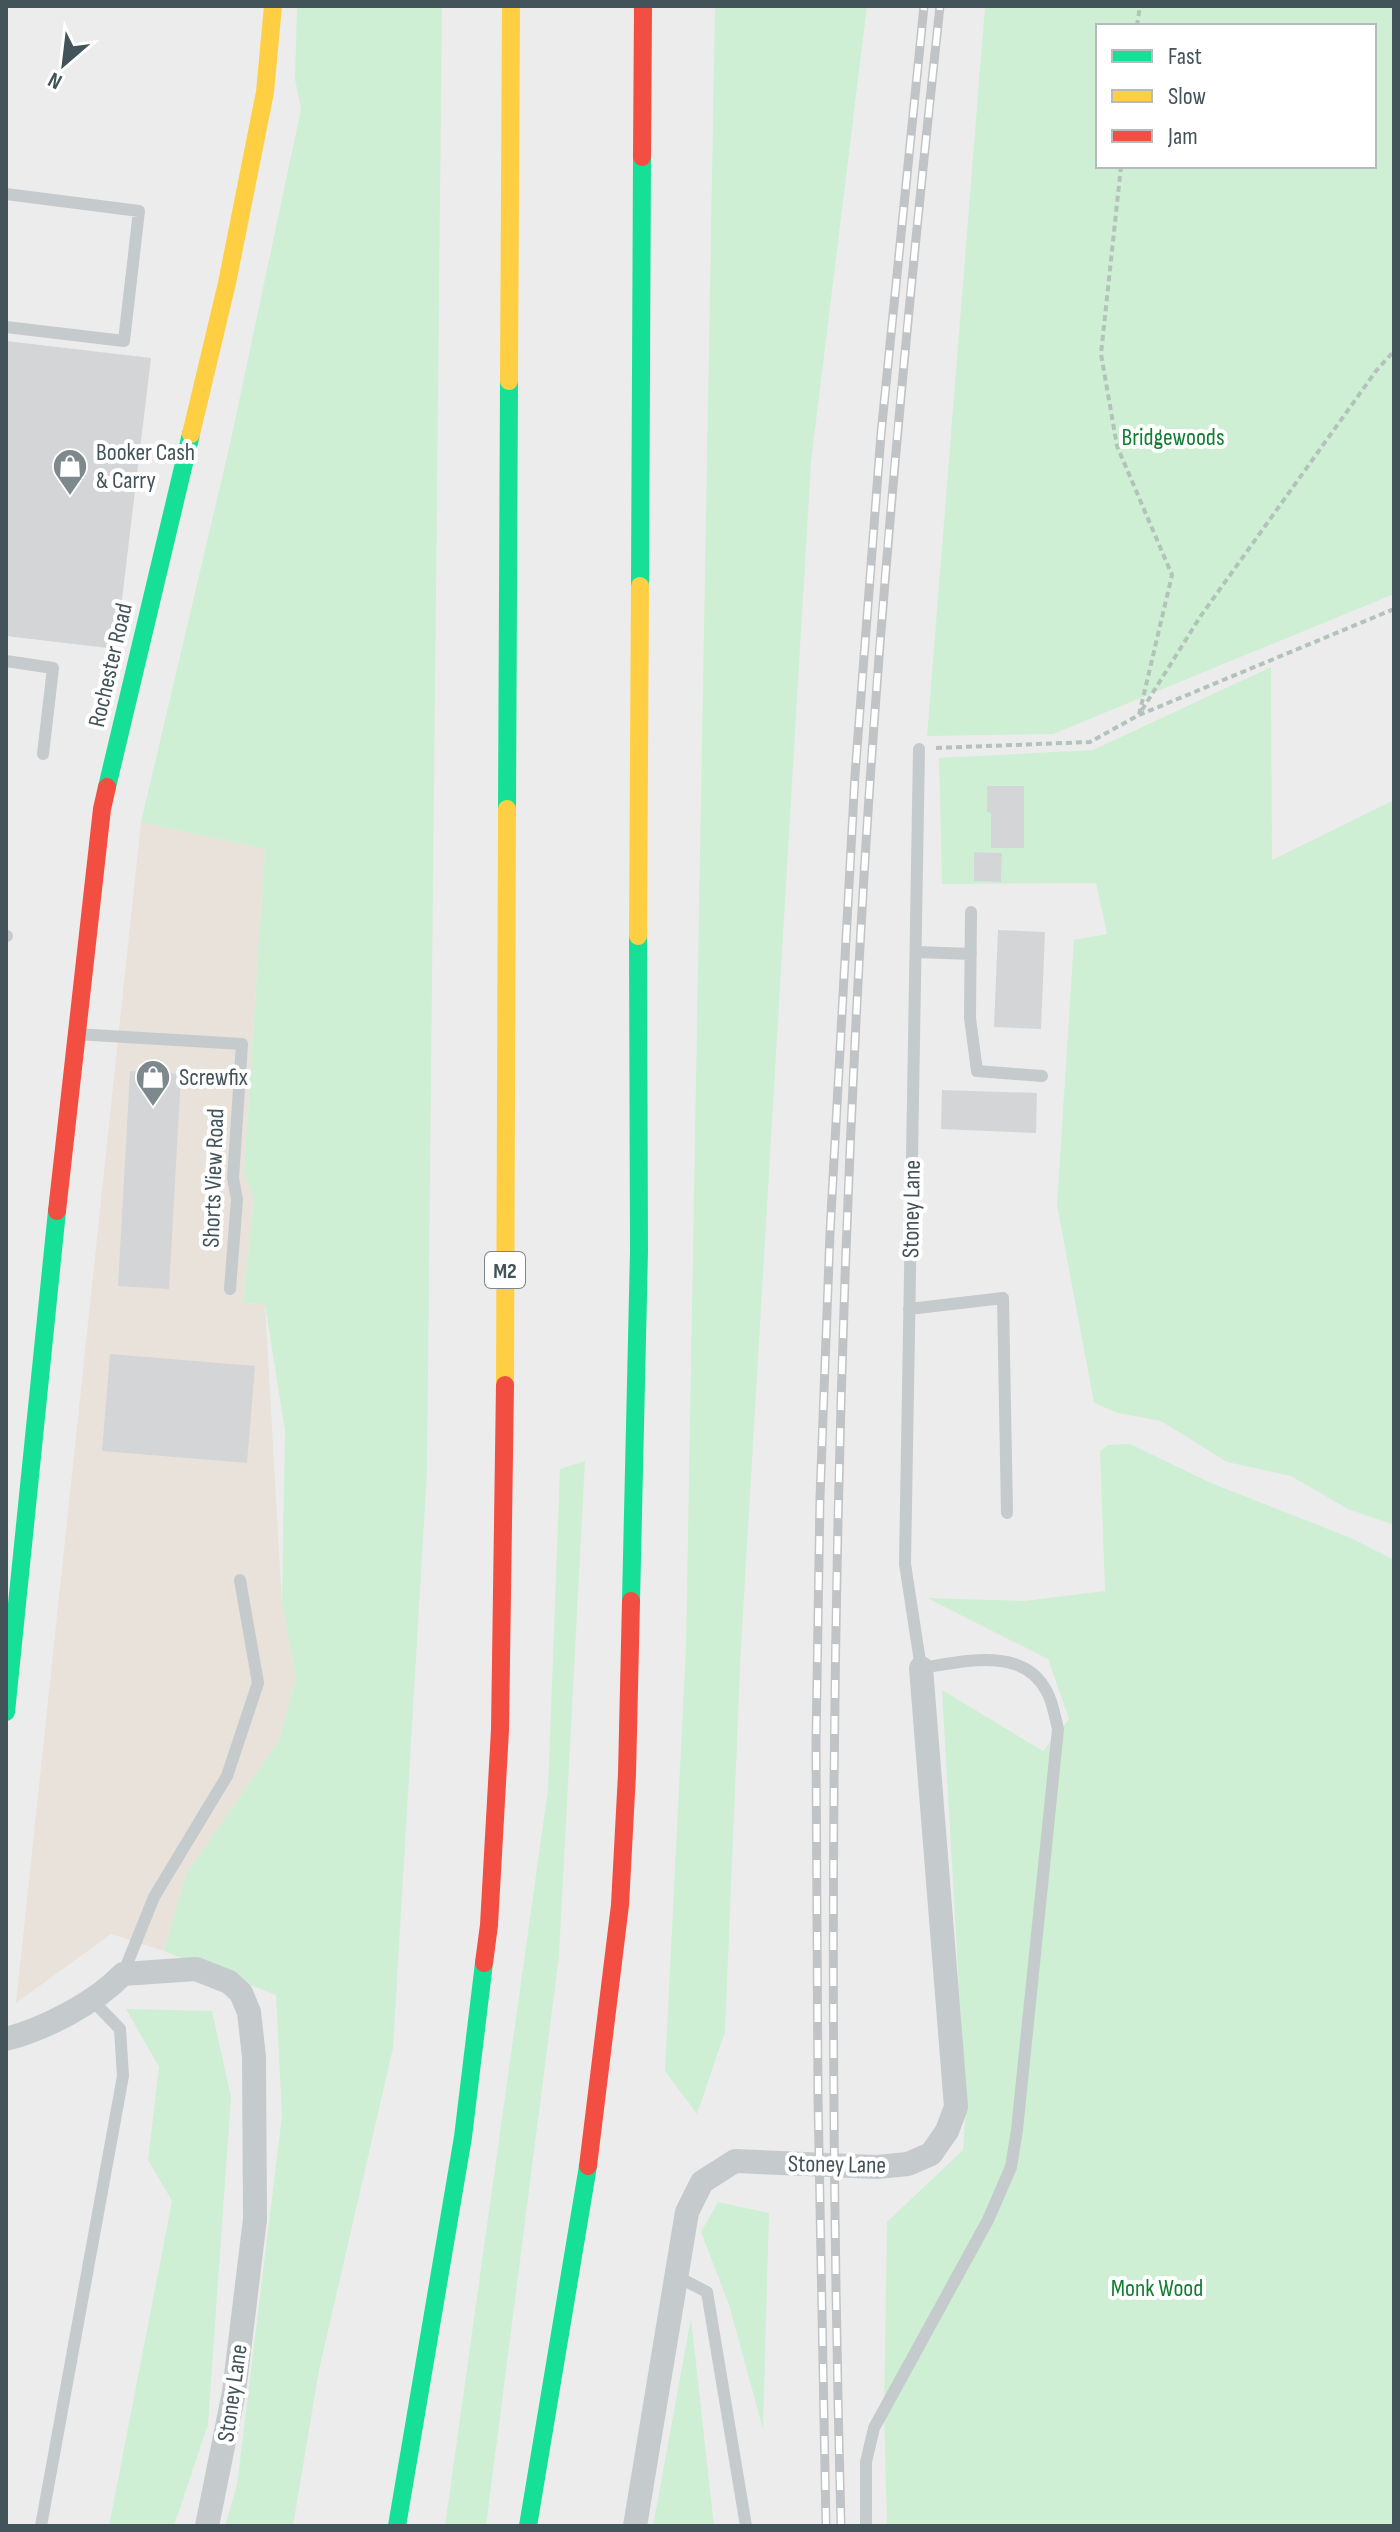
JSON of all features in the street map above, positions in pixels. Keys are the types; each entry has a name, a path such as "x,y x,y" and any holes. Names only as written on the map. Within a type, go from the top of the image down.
{"main road":[{"name":"Rochester Road","path":"6,1712 75,1034 102,809 227,283 265,92 273,6"},
{"name":"M2","path":"397,2526 463,2137 489,1925 500,1730 504,1524 511,6"},
{"path":"528,2526 578,2231 603,2059 620,1905 627,1774 639,1251 643,6"}],"street":[{"name":"Stoney Lane","path":"635,2526 687,2212 702,2182 735,2161 877,2167 908,2164 931,2154 947,2131 956,2107 921,1668"},
{"name":"Stoney Lane","path":"123,1974 196,1969 229,1982 241,1993 249,2012 254,2057 255,2219 234,2392 207,2526"},
{"path":"6,2039 92,2000 123,1974"}],"lane":[{"path":"6,194 139,211 124,341 6,327"},
{"path":"6,661 53,668 43,754"},
{"name":"Stoney Lane","path":"919,749 905,1564 921,1668"},
{"path":"971,912 970,1018 977,1071 1042,1076"},
{"path":"916,952 971,954"},
{"name":"Shorts View Road","path":"75,1034 242,1044 233,1178 237,1199 230,1289"},
{"path":"909,1309 1003,1298 1007,1513"},
{"path":"123,1974 154,1897 227,1776 258,1683 240,1580"},
{"path":"866,2526 866,2462 874,2428 988,2220 1011,2167 1058,1729 1039,1679 1018,1665 995,1659 921,1668"},
{"path":"41,2526 123,2076 120,2029 92,2000"},
{"path":"678,2277 707,2292 746,2526"}],"path":[{"path":"1121,168 1101,354 1117,446 1172,575 1139,715"},
{"path":"1139,715 1243,554 1376,371 1394,351"},
{"path":"919,749 1090,742 1139,715 1394,609"}],"shaded area":[{"path":"141,822 265,849 244,1173 254,1198 243,1303 265,1304 282,1603 296,1678 279,1741 186,1874 164,1951 111,1934 16,2003"}],"green space":[{"path":"297,6 442,6 427,1471 393,2048 319,2370 293,2526 225,2526 237,2485 282,2116 276,1995 164,1951 186,1874 279,1741 296,1678 282,1603 285,1431 265,1304 243,1303 254,1198 244,1173 265,849 141,822 230,444 301,109 295,79"},
{"path":"715,6 867,6 811,462 741,1647 725,2032 697,2114 665,2071 686,1646"},
{"name":"Bridgewoods","path":"985,6 1394,6 1394,594 1053,734 927,736"},
{"path":"1271,667 1272,860 1394,800 1394,1525 1348,1509 1291,1476 1227,1462 1161,1421 1118,1413 1094,1403 1057,1205 1074,940 1107,934 1096,883 942,884 939,758 1093,750","holes":["1012,807 1024,824 1024,848 1007,848 991,813 987,811","975,852 1002,853 1001,882 974,881"]},
{"name":"Monk Wood","path":"1130,1444 1211,1483 1351,1538 1394,1560 1394,2526 887,2526 884,2411 887,2222 963,2150 966,2110 942,1690 1043,1751 1069,1719 1048,1659 927,1598 1024,1601 1105,1591 1100,1451 1108,1445"},
{"path":"585,1461 559,1956 486,2526 445,2526 548,1789 560,1469"},
{"path":"126,2009 212,2011 231,2097 208,2424 174,2526 109,2526 172,2201 148,2160 159,2067"},
{"path":"718,2202 769,2213 763,2429 729,2305 701,2232"},
{"path":"691,2318 714,2526 653,2526"}],"building":[{"name":"Booker Cash & Carry","path":"6,341 151,358 116,649 6,636"},
{"path":"987,786 1024,786 1024,848 991,848"},
{"path":"974,852 1002,853 1001,882 974,881"},
{"path":"998,930 1045,932 1041,1029 994,1027"},
{"path":"130,1071 181,1074 169,1289 118,1286"},
{"path":"942,1090 1037,1093 1036,1133 941,1129"},
{"path":"110,1354 255,1366 247,1463 102,1451"}],"railway":[{"path":"826,2526 818,2097 816,1744 820,1497 830,1233 855,775 881,434 924,6"},
{"path":"841,2526 833,1927 843,1328 868,813 905,351 940,6"}],"traffic: fast":[{"path":"640,586 642,157"},
{"path":"507,809 509,381"},
{"path":"107,787 191,434"},
{"path":"631,1601 639,1251 638,936"},
{"path":"6,1712 57,1211"},
{"path":"397,2526 463,2137 484,1963"},
{"path":"528,2526 588,2166"}],"traffic: slow":[{"path":"191,434 227,283 265,92 273,6"},
{"path":"509,381 511,6"},
{"path":"638,936 640,586"},
{"path":"505,1385 507,809"}],"traffic: jam":[{"path":"642,157 643,6"},
{"path":"57,1211 107,787"},
{"path":"484,1963 500,1730 505,1385"},
{"path":"588,2166 620,1905 631,1601"}],"place":[{"name":"Booker Cash & Carry","path":"70,497"},
{"name":"Screwfix","path":"153,1108"}]}
